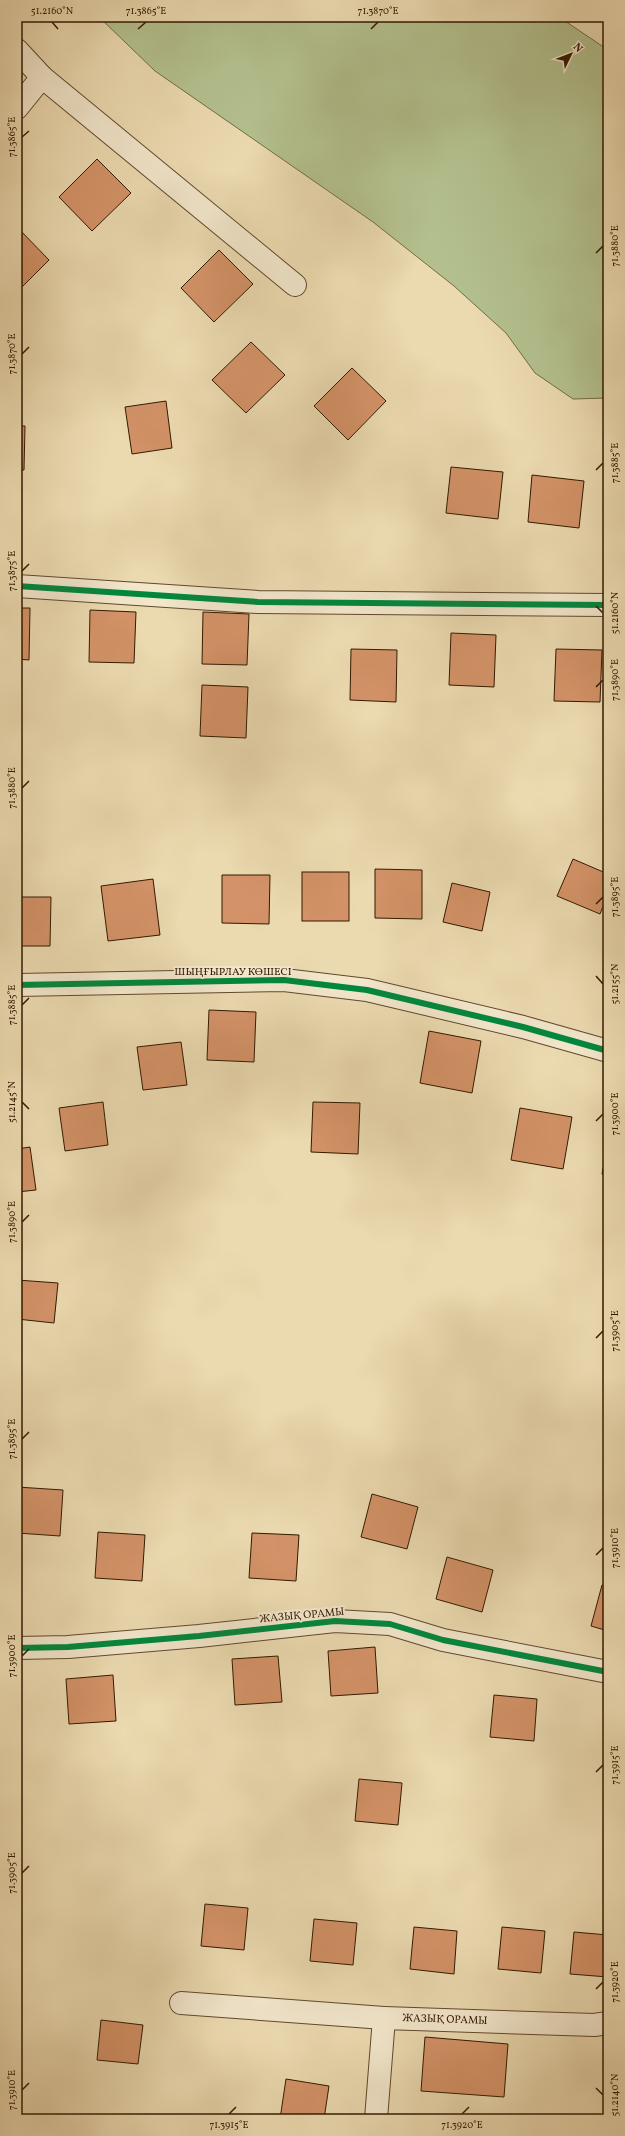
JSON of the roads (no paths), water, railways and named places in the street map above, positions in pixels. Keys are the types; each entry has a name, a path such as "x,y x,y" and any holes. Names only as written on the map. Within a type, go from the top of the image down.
{"street":[{"path":"17,50 42,77 295,285"},
{"path":"17,108 42,77"},
{"path":"17,586 258,602 608,605"},
{"name":"ШЫҢҒЫРЛАУ КӨШЕСІ","path":"17,985 284,980 367,990 523,1027 608,1051"},
{"name":"ЖАЗЫҚ ОРАМЫ","path":"17,1648 68,1647 191,1637 335,1621 390,1624 443,1640 608,1672"},
{"name":"ЖАЗЫҚ ОРАМЫ","path":"181,2003 384,2018 594,2025 608,2023"},
{"path":"376,2119 384,2018"}]}
